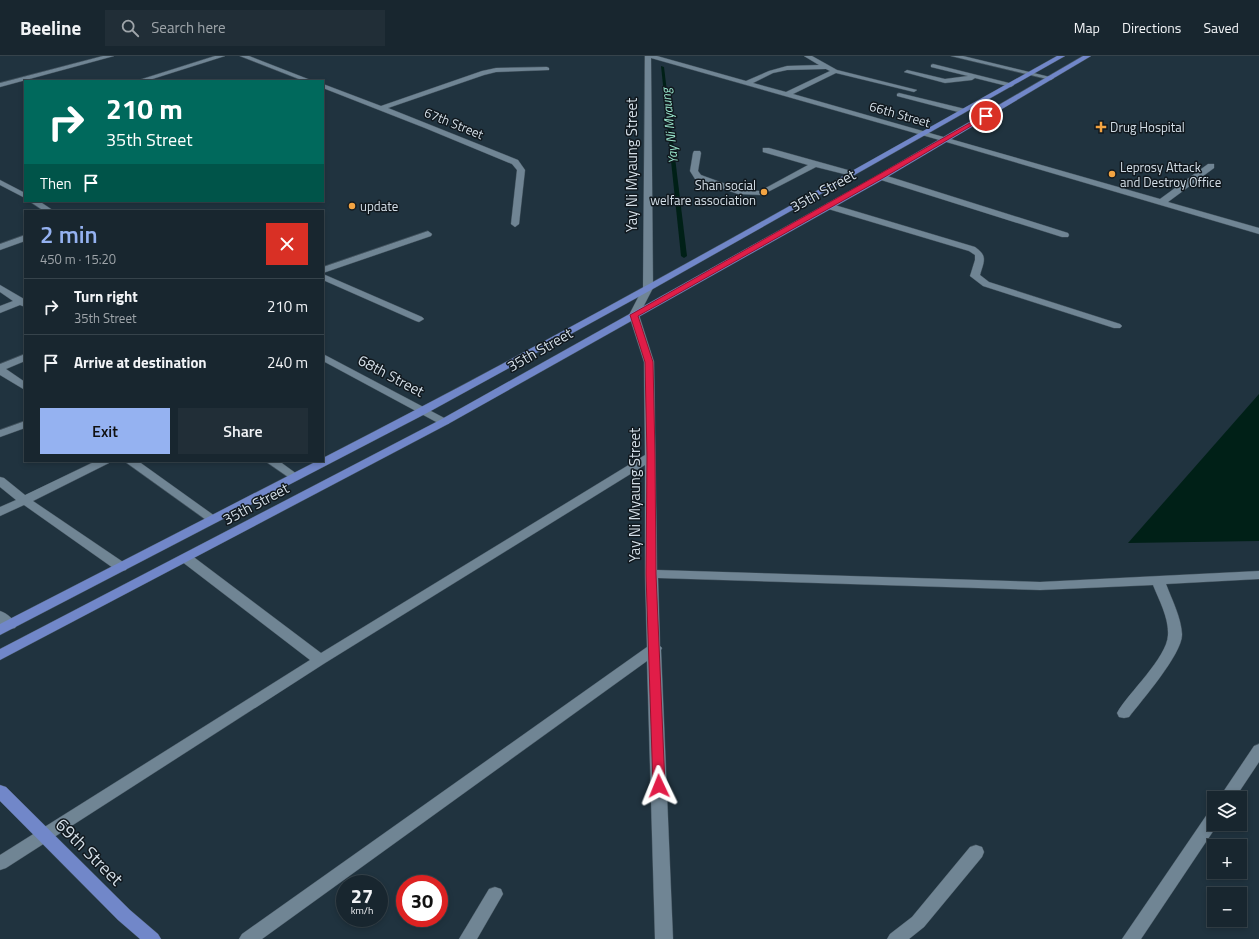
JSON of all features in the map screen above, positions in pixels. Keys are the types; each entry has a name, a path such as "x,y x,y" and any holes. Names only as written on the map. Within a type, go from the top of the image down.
{"main road":[{"name":"35th Street","path":"3,624 121,567 423,411 648,288 1062,56"},
{"name":"35th Street","path":"0,655 444,422 816,214 1088,56"},
{"path":"794,206 816,214"},
{"name":"69th Street","path":"0,790 124,915 152,939"}],"street":[{"path":"0,86 111,56"},
{"path":"142,80 222,56"},
{"path":"243,56 307,80"},
{"name":"66th Street","path":"649,56 946,139 1259,231"},
{"name":"Yay Ni Myaung Street","path":"649,56 648,288 634,315 649,362 651,574 655,648 664,939"},
{"path":"808,56 834,72 914,90"},
{"path":"954,56 1051,78"},
{"path":"933,66 1011,84"},
{"path":"746,83 771,72 787,68 828,67"},
{"path":"382,108 482,73 496,70 547,69"},
{"path":"787,94 834,72"},
{"path":"907,72 945,81 979,77"},
{"name":"67th Street","path":"324,86 382,108 515,162 520,170 515,224"},
{"path":"876,88 962,111"},
{"path":"766,150 852,174"},
{"path":"697,153 694,171 698,177 741,192 752,194 762,193 815,164"},
{"path":"1162,202 1211,166"},
{"path":"880,177 1065,235"},
{"path":"0,182 24,195"},
{"path":"35,202 48,210"},
{"path":"828,206 972,249 979,254 980,260 975,276 986,284 1117,326"},
{"path":"324,270 428,234"},
{"path":"0,247 24,238"},
{"path":"324,277 419,319"},
{"path":"0,288 23,303"},
{"path":"0,310 23,303"},
{"path":"24,357 0,369 24,387"},
{"name":"68th Street","path":"324,358 444,422"},
{"path":"0,434 24,424"},
{"path":"0,863 320,660 651,456"},
{"path":"0,512 103,462"},
{"path":"131,462 213,519"},
{"path":"272,462 295,477"},
{"path":"0,481 24,500 121,567"},
{"path":"186,558 320,660"},
{"path":"651,574 1040,586 1259,575"},
{"path":"1124,713 1171,650 1175,638 1170,612 1158,579"},
{"path":"248,939 655,648"},
{"path":"1232,791 1259,750"},
{"path":"1131,939 1207,827"},
{"path":"896,939 918,922 976,852"},
{"path":"468,939 495,894"}],"shaded area":[{"path":"1259,394 1259,541 1128,543"}],"waterway":[{"name":"Yay Ni Myaung","path":"662,67 684,256"}],"place":[{"name":"Drug Hospital","path":"1101,127"},
{"name":"Leprosy Attack and Destroy Office","path":"1112,174"},
{"name":"Shan social welfare association","path":"764,192"},
{"name":"update","path":"352,206"}],"route":[{"path":"659,786 655,648 651,574 649,362 634,315 986,116"}]}
